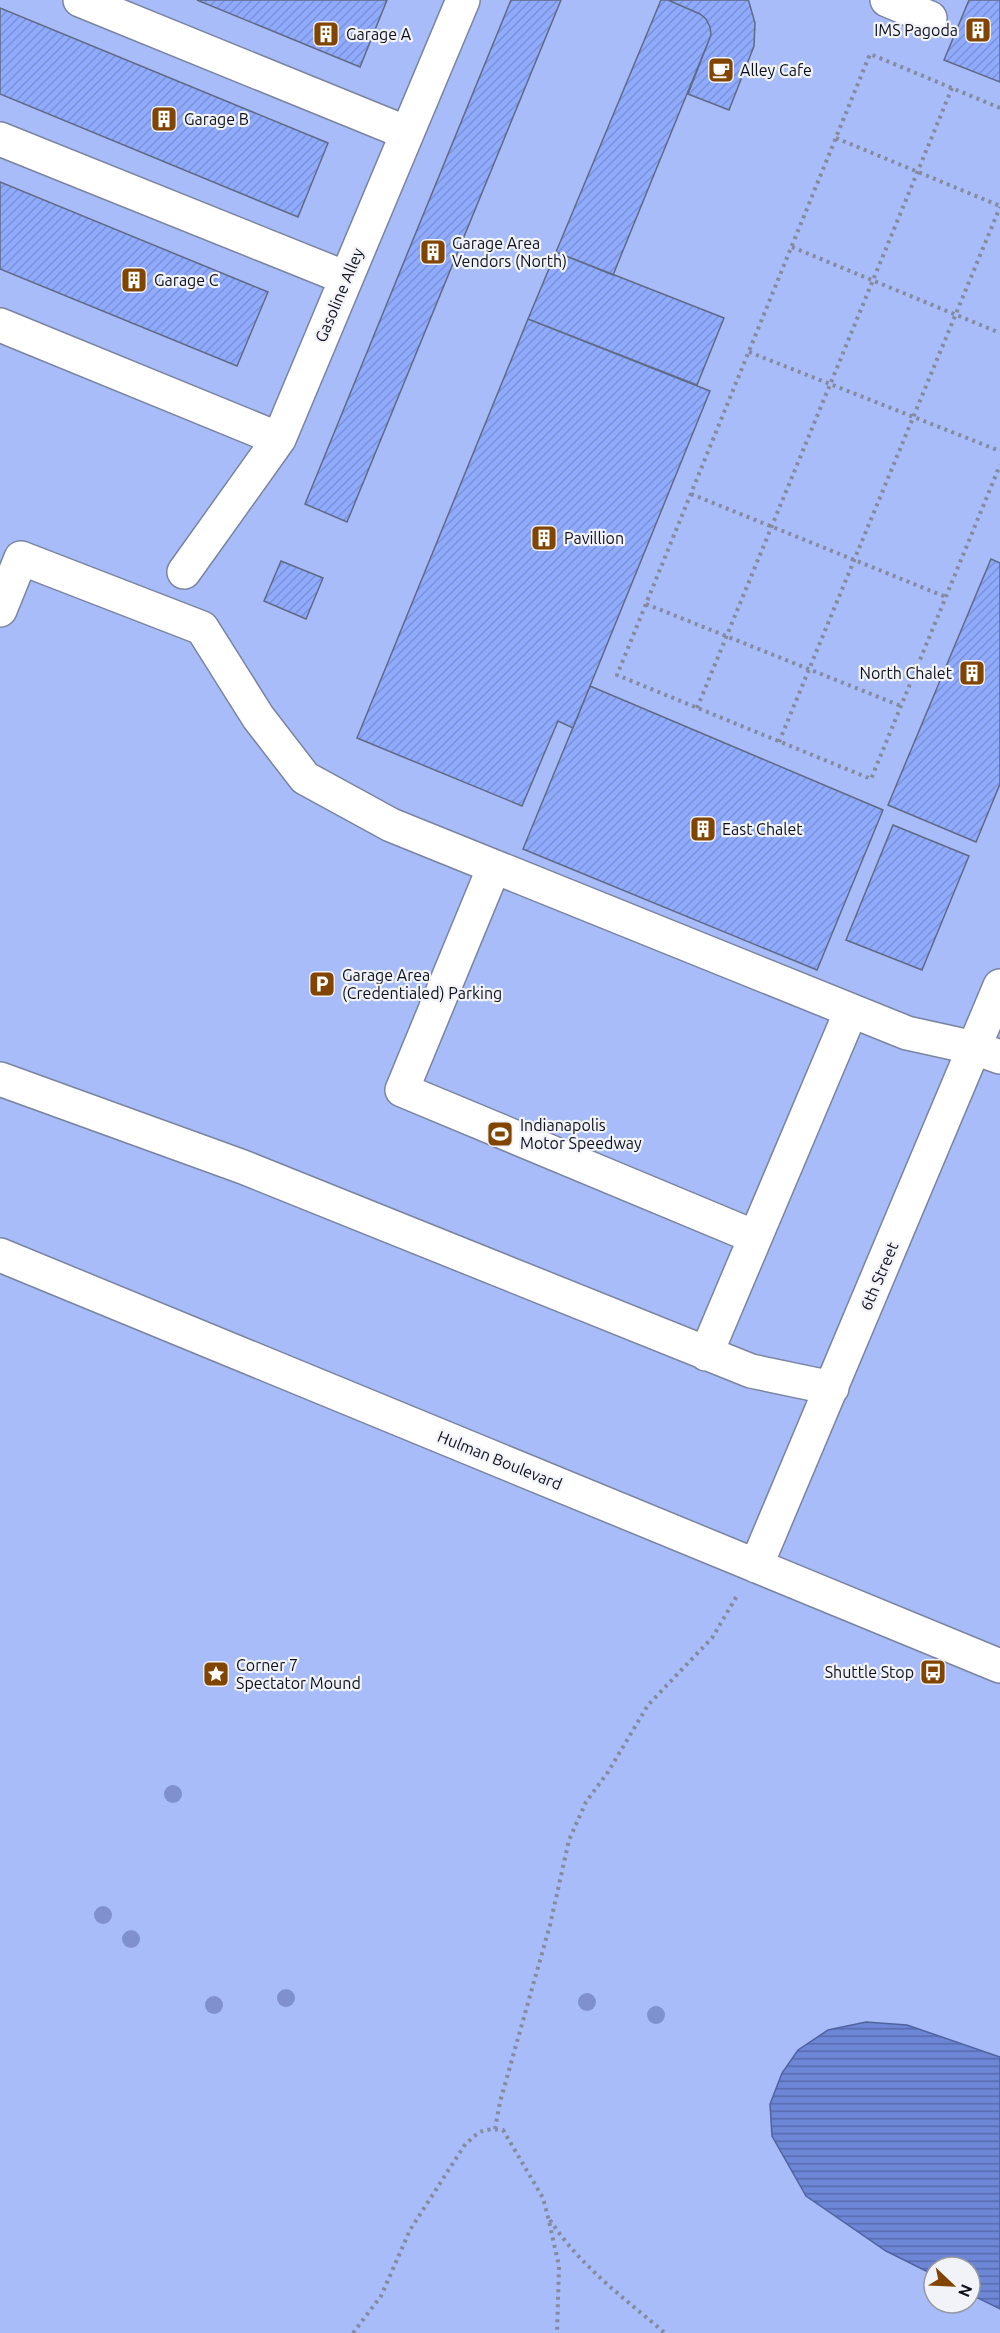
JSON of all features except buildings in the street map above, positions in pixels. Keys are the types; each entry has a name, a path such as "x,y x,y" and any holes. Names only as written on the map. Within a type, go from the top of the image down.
{"street":[{"path":"80,0 406,134"},
{"name":"Gasoline Alley","path":"184,572 279,440 463,0"},
{"path":"887,0 930,18"},
{"path":"0,139 346,278"},
{"path":"0,325 279,440"},
{"path":"0,610 21,558 202,628 258,717 305,778 391,825 907,1033 988,1052"},
{"path":"494,867 402,1090 755,1237"},
{"name":"6th Street","path":"756,1566 832,1388 988,1052 1000,986"},
{"path":"706,1354 851,1011"},
{"path":"0,1079 243,1167 751,1371 832,1388"},
{"name":"Hulman Boulevard","path":"0,1255 1000,1666"}],"path":[{"path":"1000,108 870,54 617,675 871,779 1000,465"},
{"path":"697,708 952,88"},
{"path":"779,742 1000,206 836,138"},
{"path":"792,247 1000,333"},
{"path":"749,352 1000,451"},
{"path":"691,494 946,597"},
{"path":"646,604 901,706"},
{"path":"495,2129 500,2102 550,1924 570,1840 586,1802 608,1772 648,1705 712,1638 756,1566"},
{"path":"353,2333 381,2296 410,2230 464,2146 476,2134 486,2129 503,2130 543,2198 559,2266 557,2333"},
{"path":"548,2217 563,2241 616,2294 665,2333"}],"shaded area":[{"name":"Indianapolis Motor Speedway","path":"0,0 1000,0 1000,2333 0,2333"},
{"path":"866,2022 907,2025 1000,2057 1000,2309 982,2300 982,2255 922,2255 922,2269 886,2251 806,2196 772,2136 770,2104 782,2073 798,2050 828,2030"}],"place":[{"name":"IMS Pagoda","path":"978,30"},
{"name":"Garage A","path":"326,34"},
{"name":"Alley Cafe","path":"721,70"},
{"name":"Garage B","path":"164,119"},
{"name":"Garage Area Vendors (North)","path":"433,252"},
{"name":"Garage C","path":"134,280"},
{"name":"Pavillion","path":"544,538"},
{"name":"North Chalet","path":"972,673"},
{"name":"East Chalet","path":"703,829"},
{"name":"Garage Area (Credentialed) Parking","path":"322,984"},
{"name":"Indianapolis Motor Speedway","path":"500,1134"},
{"name":"Shuttle Stop","path":"933,1672"},
{"name":"Corner 7 Spectator Mound","path":"216,1674"}]}
